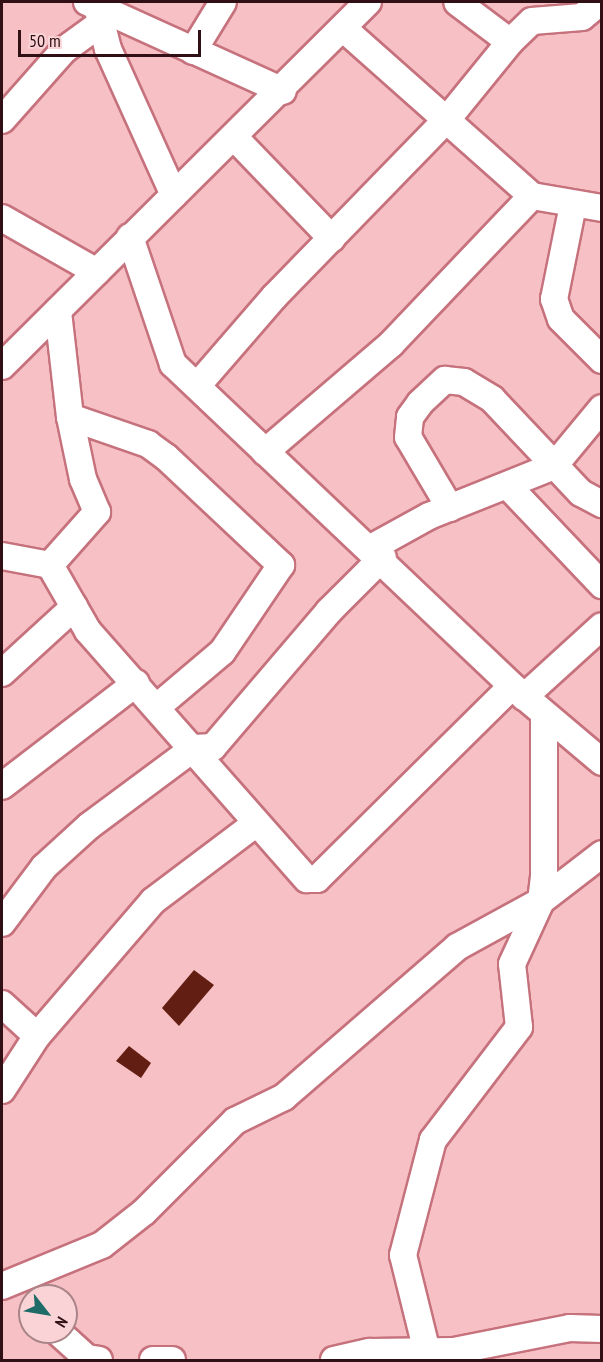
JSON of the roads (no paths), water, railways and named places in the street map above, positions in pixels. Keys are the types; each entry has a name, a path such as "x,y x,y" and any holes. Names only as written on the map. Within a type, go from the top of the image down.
{"street":[{"path":"194,51 223,2"},
{"path":"2,366 130,237 283,91 368,2"},
{"path":"457,2 510,42"},
{"path":"197,386 332,239 449,117 510,42 532,21 582,17 600,2"},
{"path":"95,9 283,91"},
{"path":"2,120 64,50 95,9"},
{"path":"95,9 174,195"},
{"path":"343,28 449,117 532,196 573,205 602,208"},
{"path":"234,137 332,239"},
{"path":"265,452 391,344 532,196"},
{"path":"573,205 554,299 561,319 602,360"},
{"path":"2,218 97,272"},
{"path":"130,237 173,364 265,452 377,553 518,691 602,762"},
{"path":"50,565 97,512 83,479 70,417 58,311"},
{"path":"450,508 408,437 415,410 445,380 465,382 492,399 554,466 602,504"},
{"path":"4,912 89,826 194,748 213,747 377,553 450,508 554,466 602,408"},
{"path":"70,417 148,444 166,457 280,565 222,652 158,707"},
{"path":"508,486 602,585"},
{"path":"2,556 50,565"},
{"path":"50,565 74,608 194,748 255,824 307,879 317,879 518,691 602,627"},
{"path":"2,674 74,608"},
{"path":"2,786 136,683"},
{"path":"429,1356 403,1255 420,1177 433,1140 519,1027 513,964 540,901 544,714"},
{"path":"2,1090 37,1036 153,900 255,824"},
{"path":"15,1290 102,1245 144,1212 235,1121 284,1097 458,947 540,901 602,854"},
{"path":"2,1004 37,1036"},
{"path":"334,1360 370,1352 429,1356 570,1328 602,1329"},
{"path":"65,1344 99,1360"},
{"path":"153,1360 172,1360"}]}
